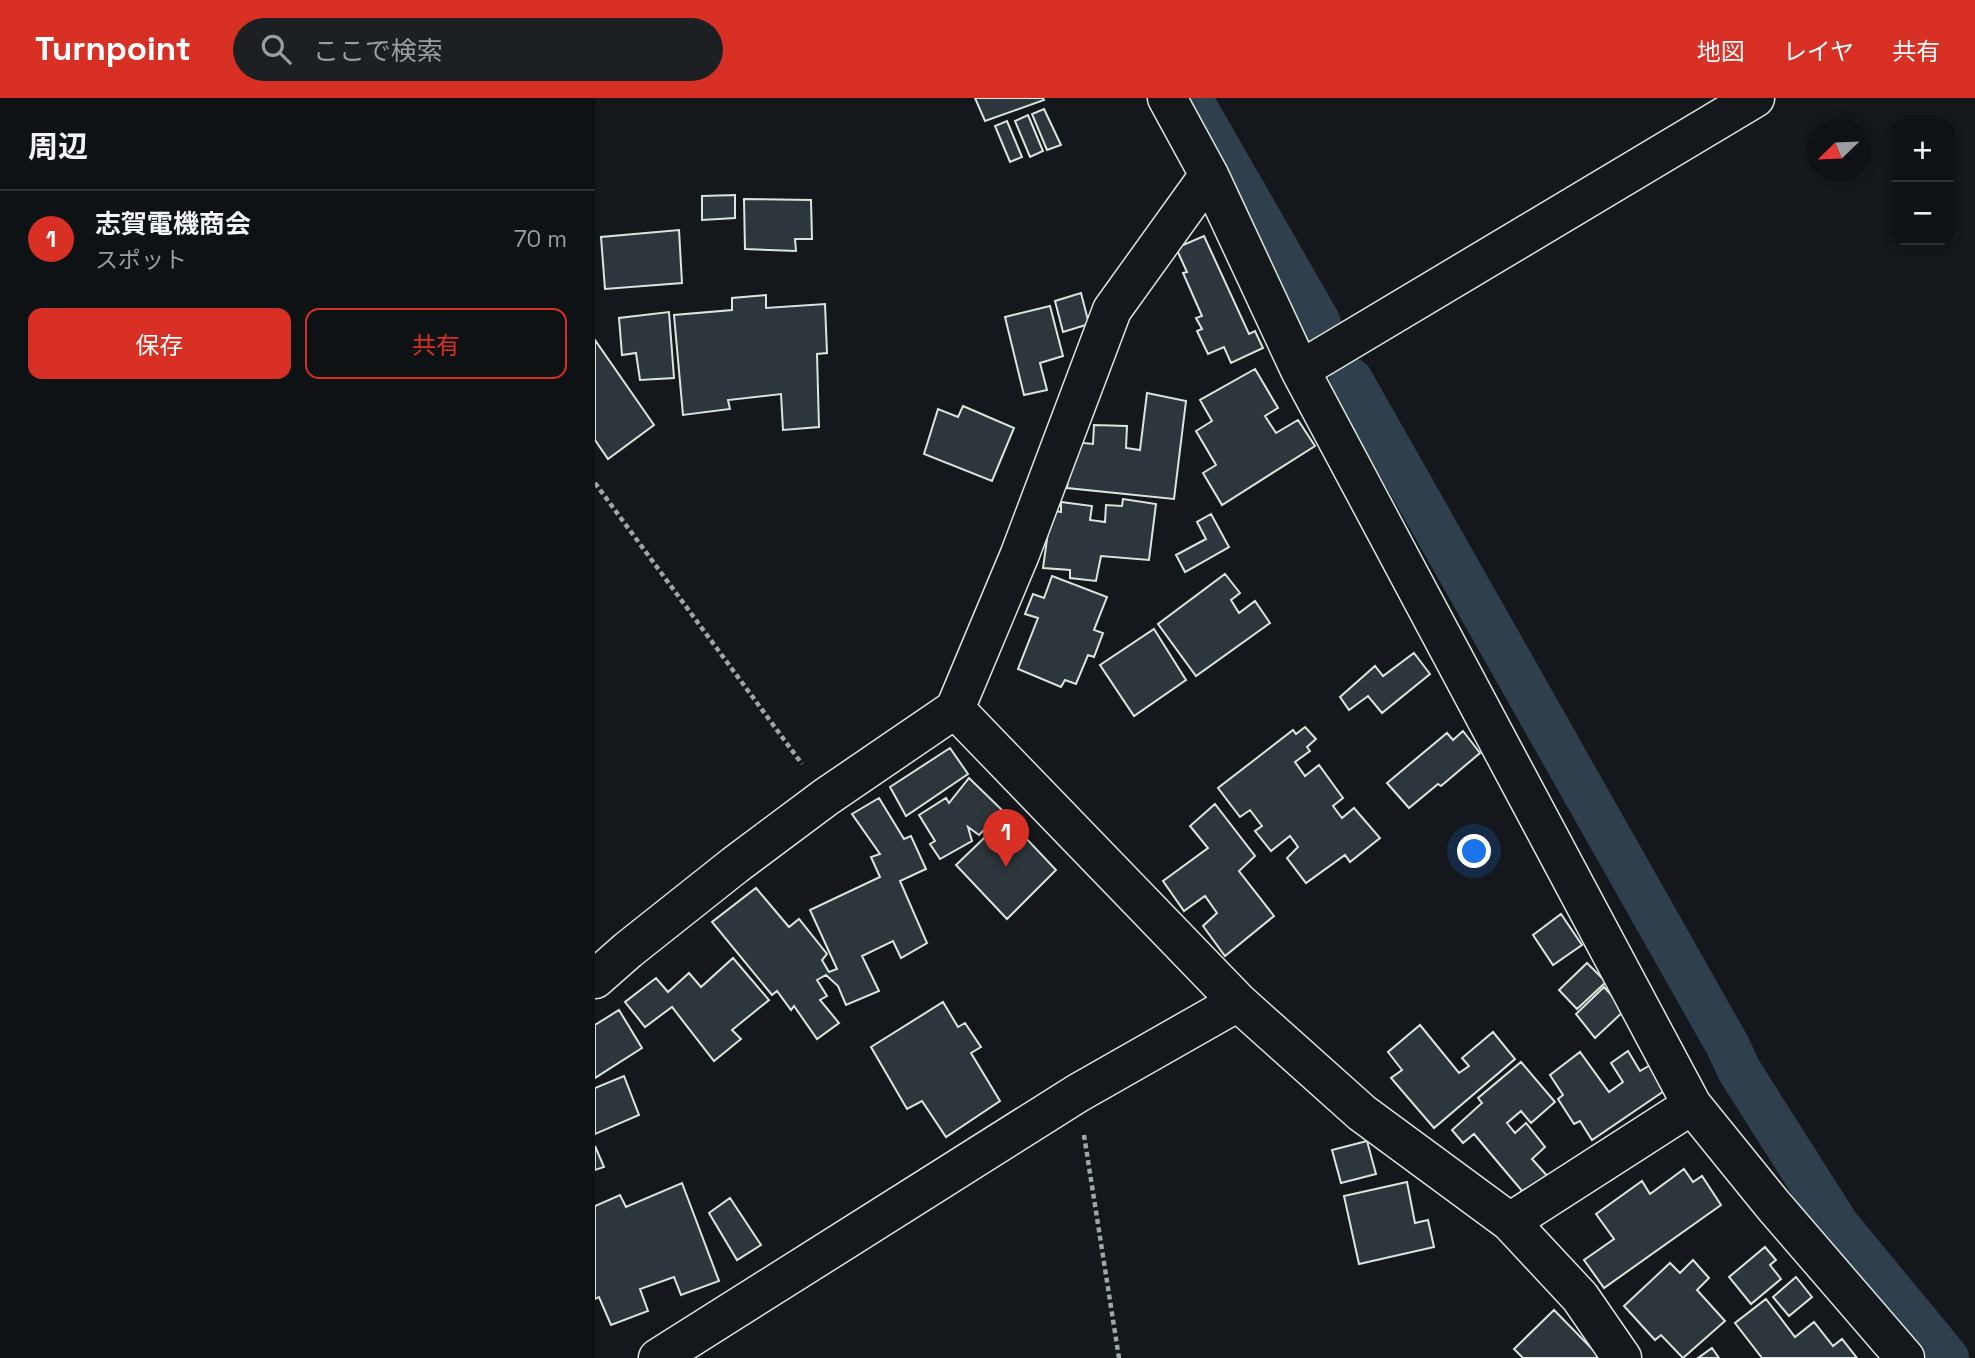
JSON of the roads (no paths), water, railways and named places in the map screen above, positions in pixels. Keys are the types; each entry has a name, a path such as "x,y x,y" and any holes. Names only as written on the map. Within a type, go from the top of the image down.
{"street":[{"path":"1167,98 1209,175 1300,370 1692,1105 1773,1205 1905,1358"},
{"path":"1300,370 1755,98"},
{"path":"595,979 735,864 826,797 955,709 1020,554 1112,310 1209,175"},
{"path":"955,709 1238,1002 1362,1113 1510,1222 1580,1297 1622,1358"},
{"path":"658,1358 1078,1093 1238,1002"},
{"path":"1510,1222 1692,1105"}],"waterway":[{"path":"1190,98 1319,323"},
{"path":"1351,380 1728,1046 1739,1070 1838,1226 1947,1358"}],"place":[{"name":"志賀電機商会","path":"1006,867"}]}
